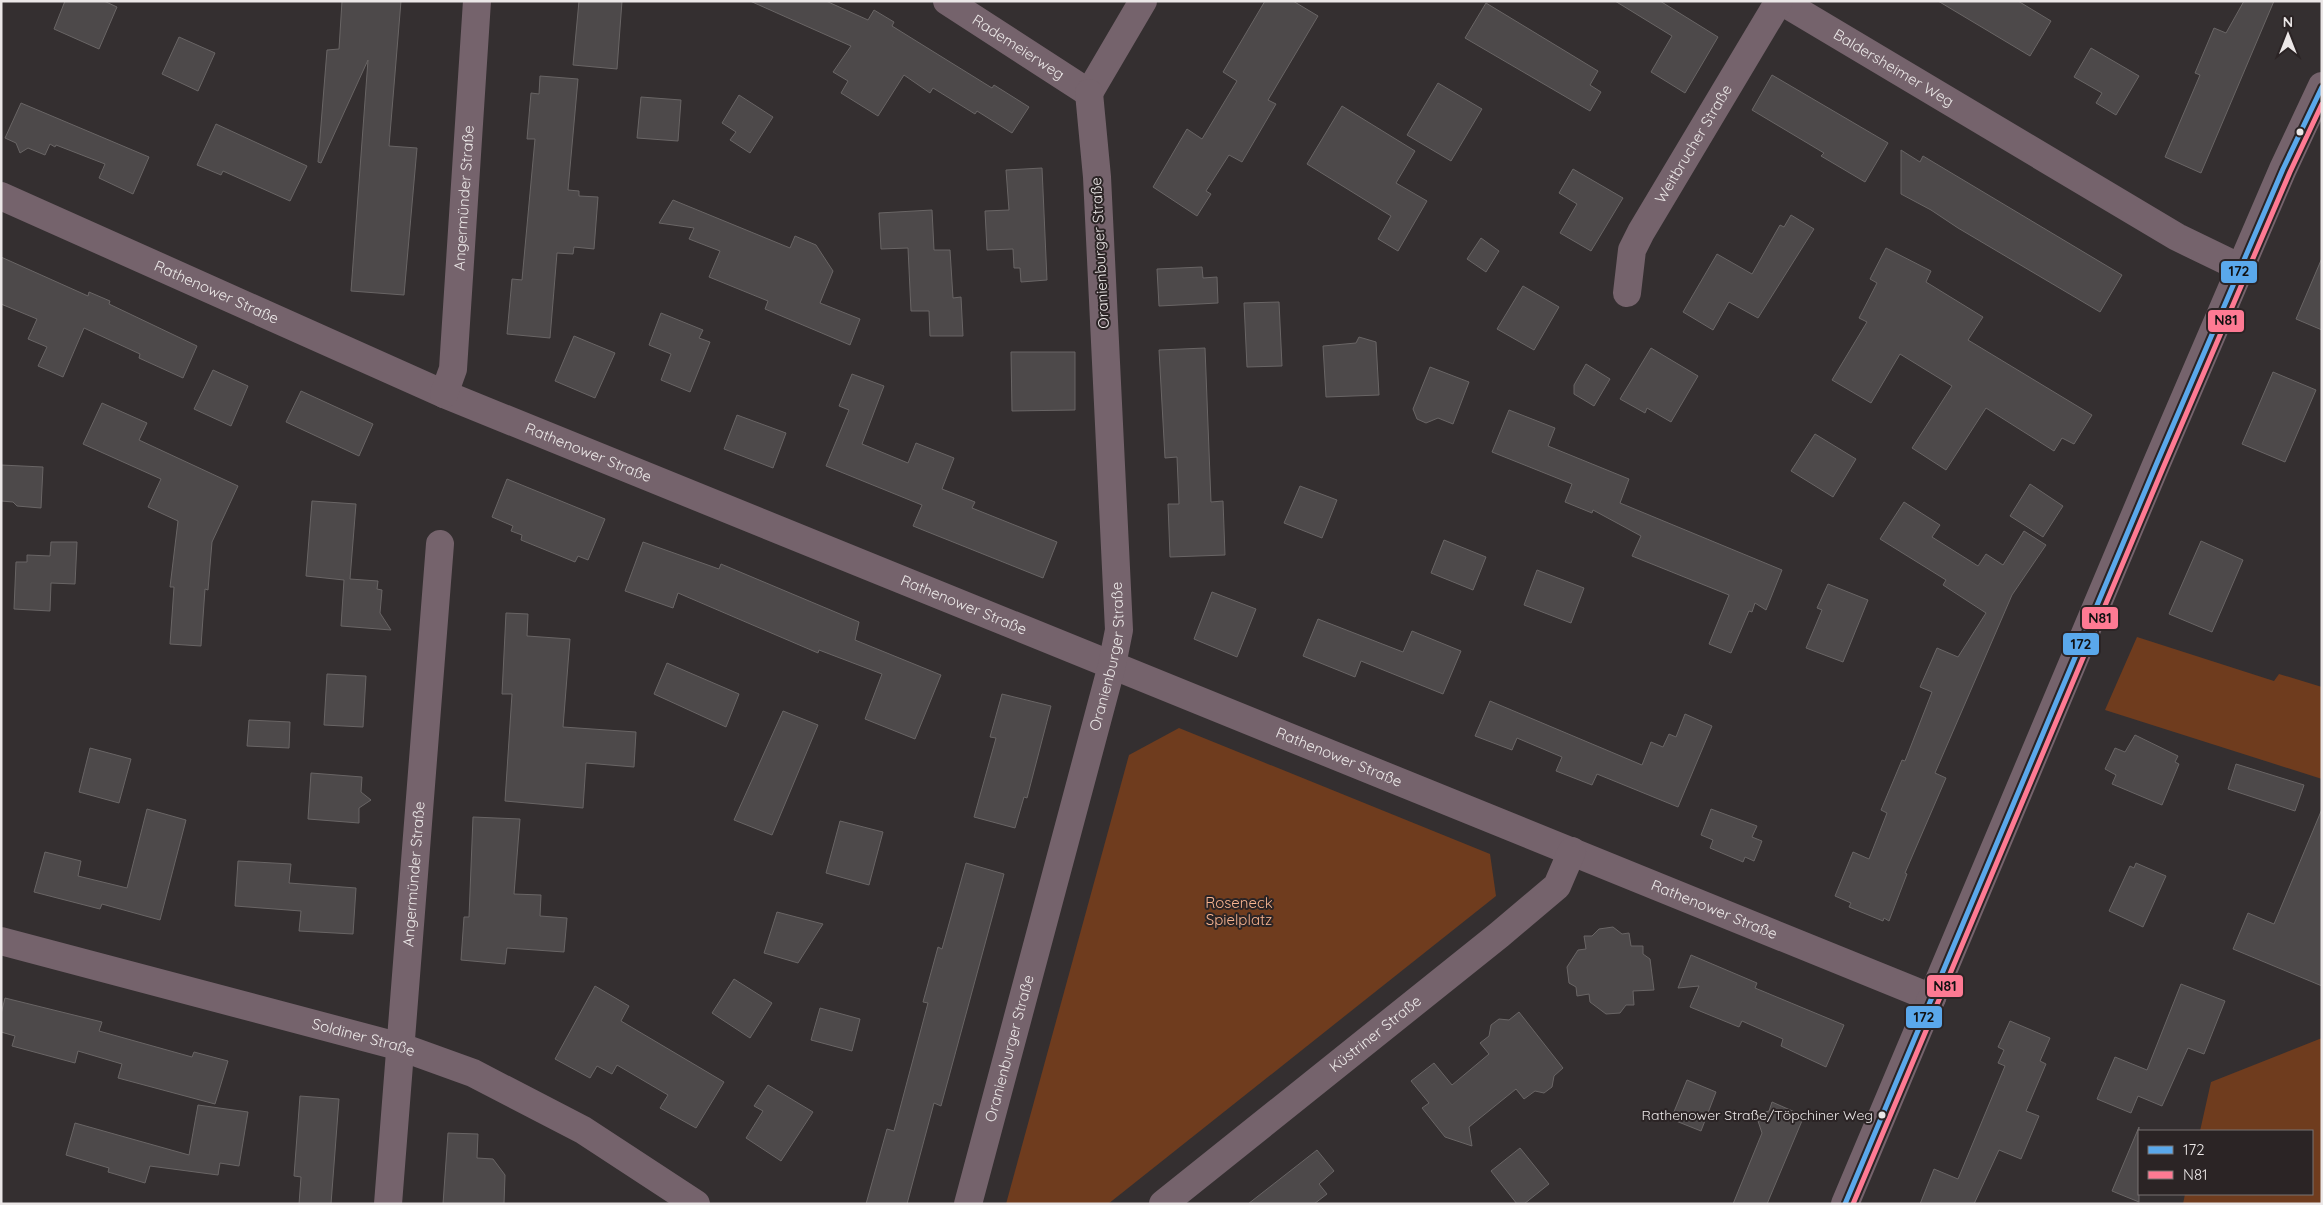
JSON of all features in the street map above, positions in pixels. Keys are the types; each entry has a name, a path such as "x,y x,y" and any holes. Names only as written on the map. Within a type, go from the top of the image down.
{"street":[{"name":"Angermünder Straße","path":"444,394 454,369 477,1"},
{"name":"Rademeierweg","path":"947,1 1089,93"},
{"path":"1089,93 1143,1"},
{"name":"Baldersheimer Weg","path":"1780,1 2177,237 2241,268"},
{"name":"Weitbrucher Straße","path":"1627,293 1632,250 1641,232 1780,1"},
{"path":"1845,1204 2283,169 2322,86"},
{"name":"Oranienburger Straße","path":"968,1204 1112,665 1119,630 1097,186 1089,93"},
{"name":"Rathenower Straße","path":"1,196 444,394 1932,998"},
{"name":"Angermünder Straße","path":"388,1204 440,544"},
{"name":"Küstriner Straße","path":"1163,1204 1499,935 1557,886 1572,851"},
{"name":"Soldiner Straße","path":"1,941 401,1047 473,1073 583,1130 696,1204"}],"green space":[{"path":"2137,637 2274,681 2279,674 2322,687 2322,779 2105,710"},
{"name":"Roseneck Spielplatz","path":"1179,728 1490,854 1496,896 1108,1204 1006,1204 1129,755"},
{"path":"2322,1038 2322,1204 2183,1204 2185,1195 2313,1195 2313,1130 2200,1130 2211,1082"}],"building":[{"path":"65,1 104,1 117,7 99,49 54,29"},
{"path":"342,1 401,1 389,146 417,148 404,295 351,291 368,60 321,163 318,162 327,50 339,49"},
{"path":"579,1 622,1 617,69 573,65"},
{"path":"750,1 826,1 868,20 874,10 894,22 892,26 992,88 994,85 1029,107 1012,133 977,111 975,114 933,88 930,93 904,75 878,116 841,93 848,81 833,72 851,46"},
{"path":"1265,1 1293,1 1318,16 1268,100 1276,104 1242,162 1229,155 1206,191 1211,194 1197,216 1153,187 1187,129 1202,139 1237,81 1223,72"},
{"path":"1615,1 1660,1 1718,37 1685,93 1651,72 1672,36"},
{"path":"1938,1 2018,1 2051,21 2030,56"},
{"path":"2244,1 2274,1 2201,173 2165,157 2200,75 2195,73 2214,28 2226,33"},
{"path":"1486,3 1598,71 1590,85 1601,92 1590,111 1465,38"},
{"path":"179,37 215,53 198,91 162,74"},
{"path":"2091,48 2139,76 2116,115 2096,103 2102,93 2074,77"},
{"path":"1772,75 1888,143 1865,182 1821,156 1824,153 1752,110"},
{"path":"540,76 578,79 568,190 579,191 579,196 598,197 594,249 574,247 573,254 557,253 550,338 507,334 512,279 522,280 535,139 527,139 531,93 539,94"},
{"path":"1438,83 1482,109 1451,161 1407,135"},
{"path":"739,95 773,117 750,153 730,140 736,132 722,123"},
{"path":"641,97 681,100 678,141 637,138"},
{"path":"21,103 149,157 133,194 99,178 105,164 56,145 55,147 50,144 45,155 28,148 20,153 16,143 5,138"},
{"path":"1342,106 1415,151 1396,183 1427,201 1398,251 1378,239 1391,216 1307,164"},
{"path":"216,124 307,166 290,201 223,171 221,175 197,165"},
{"path":"1901,150 1920,162 1923,156 2122,275 2100,312 1931,210 1901,194"},
{"path":"1042,168 1047,280 1021,282 1020,268 1014,268 1013,249 987,250 985,211 1009,210 1006,170"},
{"path":"1573,169 1623,198 1591,251 1560,233 1577,204 1559,193"},
{"path":"673,200 790,248 795,236 816,245 833,271 820,303 860,319 850,345 765,309 768,301 709,277 720,251 689,239 694,228 659,223"},
{"path":"932,210 934,250 950,250 953,298 961,297 963,336 930,336 929,311 911,311 908,248 881,249 879,213"},
{"path":"1791,215 1814,229 1758,318 1729,302 1713,330 1683,312 1717,254 1752,274 1780,225 1784,227"},
{"path":"1481,238 1499,251 1486,272 1467,259"},
{"path":"1886,248 1931,271 1926,282 1983,317 1968,340 2092,415 2074,444 2062,438 2054,451 1986,408 1946,470 1912,448 1952,386 1900,354 1871,403 1832,380 1867,322 1859,318 1877,283 1870,279"},
{"path":"1,257 88,296 89,292 110,301 109,304 197,346 183,378 139,358 140,354 84,328 63,377 38,366 47,347 28,339 37,319 1,304"},
{"path":"2322,258 2322,330 2296,319"},
{"path":"1202,267 1203,278 1217,277 1218,303 1159,306 1157,269"},
{"path":"1523,286 1559,307 1534,350 1497,329"},
{"path":"1279,302 1282,366 1247,367 1244,303"},
{"path":"661,313 703,330 699,338 710,342 690,392 661,380 671,354 649,345"},
{"path":"574,336 615,353 595,398 555,381"},
{"path":"1359,337 1376,342 1379,395 1326,397 1323,346 1356,343"},
{"path":"1205,348 1211,502 1223,501 1225,555 1170,557 1168,504 1179,504 1177,457 1165,458 1159,350"},
{"path":"1651,348 1698,376 1671,422 1647,408 1645,413 1620,399"},
{"path":"1011,352 1075,352 1075,410 1012,411"},
{"path":"1586,364 1610,379 1594,406 1574,394 1574,385"},
{"path":"1430,367 1469,382 1453,424 1438,418 1426,423 1417,419 1413,409"},
{"path":"213,370 248,386 231,426 194,409"},
{"path":"2273,372 2316,390 2285,462 2242,444"},
{"path":"852,374 884,386 862,444 908,463 916,443 954,458 942,489 975,502 972,508 1057,542 1043,578 913,526 922,505 826,466 849,410 839,406"},
{"path":"301,391 373,424 359,456 286,422"},
{"path":"102,403 147,423 139,440 238,486 212,542 208,590 205,589 201,646 170,644 174,587 170,587 178,521 148,507 161,479 83,444"},
{"path":"1509,410 1555,428 1548,446 1629,479 1620,503 1782,570 1766,610 1755,603 1752,612 1749,611 1731,653 1709,644 1729,595 1632,556 1641,536 1593,510 1592,513 1565,502 1572,484 1492,452"},
{"path":"737,415 786,433 773,468 724,449"},
{"path":"1815,434 1856,459 1833,497 1791,471"},
{"path":"1,465 43,467 41,508 17,506 13,502 1,501"},
{"path":"507,479 605,519 588,560 578,556 575,562 521,540 522,535 511,531 513,526 492,517"},
{"path":"2030,484 2063,506 2043,537 2010,516"},
{"path":"1300,486 1337,500 1322,538 1284,523"},
{"path":"312,501 356,504 350,579 378,581 377,589 382,590 380,613 391,630 341,626 344,580 306,576"},
{"path":"1904,502 1940,525 1932,537 1978,566 1986,554 2003,565 2024,531 2046,545 2012,595 1935,773 1946,778 1905,873 1907,874 1889,921 1884,918 1883,921 1849,907 1851,903 1835,896 1853,852 1869,859 1887,813 1881,810 1902,760 1905,761 1932,692 1920,687 1937,648 1958,657 1986,613 1943,585 1946,580 1880,539"},
{"path":"1444,540 1486,557 1473,590 1431,573"},
{"path":"2201,541 2243,560 2212,632 2169,614"},
{"path":"51,542 77,542 75,584 51,583 50,611 14,609 16,562 27,562 27,555 50,556"},
{"path":"643,542 719,569 721,564 859,622 855,640 941,675 915,739 865,719 882,674 819,650 818,653 678,593 673,608 625,591"},
{"path":"1537,570 1584,588 1571,623 1524,605"},
{"path":"1828,584 1868,600 1843,662 1806,648 1822,610 1817,608"},
{"path":"1212,592 1256,609 1237,657 1194,639"},
{"path":"506,613 528,614 527,636 570,639 563,727 636,732 634,767 586,763 583,808 505,801 512,694 502,694"},
{"path":"1318,619 1403,652 1412,631 1461,651 1443,694 1361,661 1355,677 1303,656"},
{"path":"667,663 739,694 726,727 654,694"},
{"path":"327,674 366,676 363,727 324,725"},
{"path":"1002,694 1051,706 1027,798 1024,797 1015,828 974,817 996,738 990,737"},
{"path":"1490,701 1642,765 1651,742 1663,747 1669,734 1676,737 1685,714 1712,726 1678,807 1597,774 1592,785 1556,771 1562,757 1517,738 1512,750 1475,736"},
{"path":"783,711 818,725 772,835 734,820"},
{"path":"249,720 290,722 289,748 247,746"},
{"path":"2135,735 2178,756 2175,762 2179,764 2162,805 2112,784 2116,775 2105,769 2115,748 2125,752"},
{"path":"90,748 131,759 119,803 79,792"},
{"path":"2236,764 2304,785 2295,811 2228,789"},
{"path":"311,773 362,777 361,792 371,800 359,808 359,823 308,819"},
{"path":"147,809 186,820 160,920 102,904 100,909 34,892 45,852 81,861 78,876 127,888"},
{"path":"1711,809 1757,826 1752,837 1762,841 1754,861 1745,857 1743,862 1710,848 1713,840 1701,835"},
{"path":"2322,809 2322,986 2233,949 2248,913 2274,924"},
{"path":"473,817 520,819 514,894 541,895 540,916 567,918 564,952 507,948 505,964 461,960 464,917 469,917"},
{"path":"840,821 883,832 869,885 826,873"},
{"path":"238,861 291,864 289,883 356,888 353,934 299,931 301,911 235,906"},
{"path":"966,863 1004,874 941,1106 934,1103 907,1204 866,1204 887,1129 894,1131 928,1003 923,1002 938,947 942,949"},
{"path":"2136,863 2166,876 2143,927 2109,911 2130,866 2134,868"},
{"path":"777,912 823,924 798,963 764,953"},
{"path":"1613,927 1622,934 1629,933 1631,946 1643,946 1643,954 1650,959 1654,990 1633,991 1634,1005 1626,1005 1620,1013 1606,1014 1590,1002 1589,994 1577,996 1576,987 1569,983 1567,967 1578,950 1586,949 1584,936 1592,936 1599,929"},
{"path":"1691,955 1757,983 1755,988 1844,1025 1826,1067 1781,1046 1783,1039 1742,1021 1739,1027 1690,1007 1699,986 1678,988"},
{"path":"734,979 772,1003 750,1038 712,1013"},
{"path":"2181,984 2225,1001 2204,1054 2188,1048 2162,1106 2138,1096 2131,1113 2097,1099 2115,1057 2147,1070"},
{"path":"595,986 629,1006 621,1021 724,1082 696,1128 660,1108 668,1095 617,1065 612,1074 597,1066 590,1078 555,1059"},
{"path":"5,998 102,1022 99,1031 192,1057 194,1052 228,1061 215,1104 118,1078 122,1064 78,1051 75,1063 12,1046 15,1036 1,1032 1,1014"},
{"path":"820,1008 860,1019 852,1051 811,1040"},
{"path":"1519,1012 1563,1068 1554,1076 1552,1087 1544,1093 1535,1091 1524,1099 1516,1089 1469,1127 1472,1146 1445,1137 1422,1108 1429,1103 1411,1081 1434,1063 1452,1085 1489,1054 1480,1043 1489,1036 1491,1025 1499,1019 1509,1020"},
{"path":"2010,1021 2050,1038 2040,1061 2046,1064 2026,1111 2039,1116 2021,1159 1999,1150 1974,1204 1920,1204 1934,1169 1958,1179 2005,1066 1998,1063 2004,1050 1998,1047"},
{"path":"1687,1080 1716,1092 1701,1131 1671,1119"},
{"path":"768,1085 813,1112 781,1161 746,1138 763,1111 754,1106"},
{"path":"300,1096 339,1099 331,1204 299,1204 301,1177 294,1176"},
{"path":"1772,1102 1804,1116 1767,1204 1733,1204 1762,1133 1756,1115 1769,1111"},
{"path":"198,1105 248,1112 239,1166 220,1163 218,1175 150,1166 145,1183 108,1172 109,1168 66,1155 75,1123 189,1155"},
{"path":"2139,1127 2139,1202 2112,1191"},
{"path":"448,1133 478,1134 477,1158 493,1159 505,1175 504,1204 443,1204"},
{"path":"1520,1148 1549,1184 1524,1204 1517,1204 1491,1171"},
{"path":"1317,1150 1334,1171 1319,1184 1327,1194 1314,1204 1248,1204"}],"transit line":[{"name":"172","path":"1845,1204 2156,465 2283,169 2322,87"},
{"name":"N81","path":"1853,1204 2163,468 2290,172 2322,104"}],"place":[{"name":"Rathenower Straße/Töpchiner Weg","path":"1882,1115"}]}
